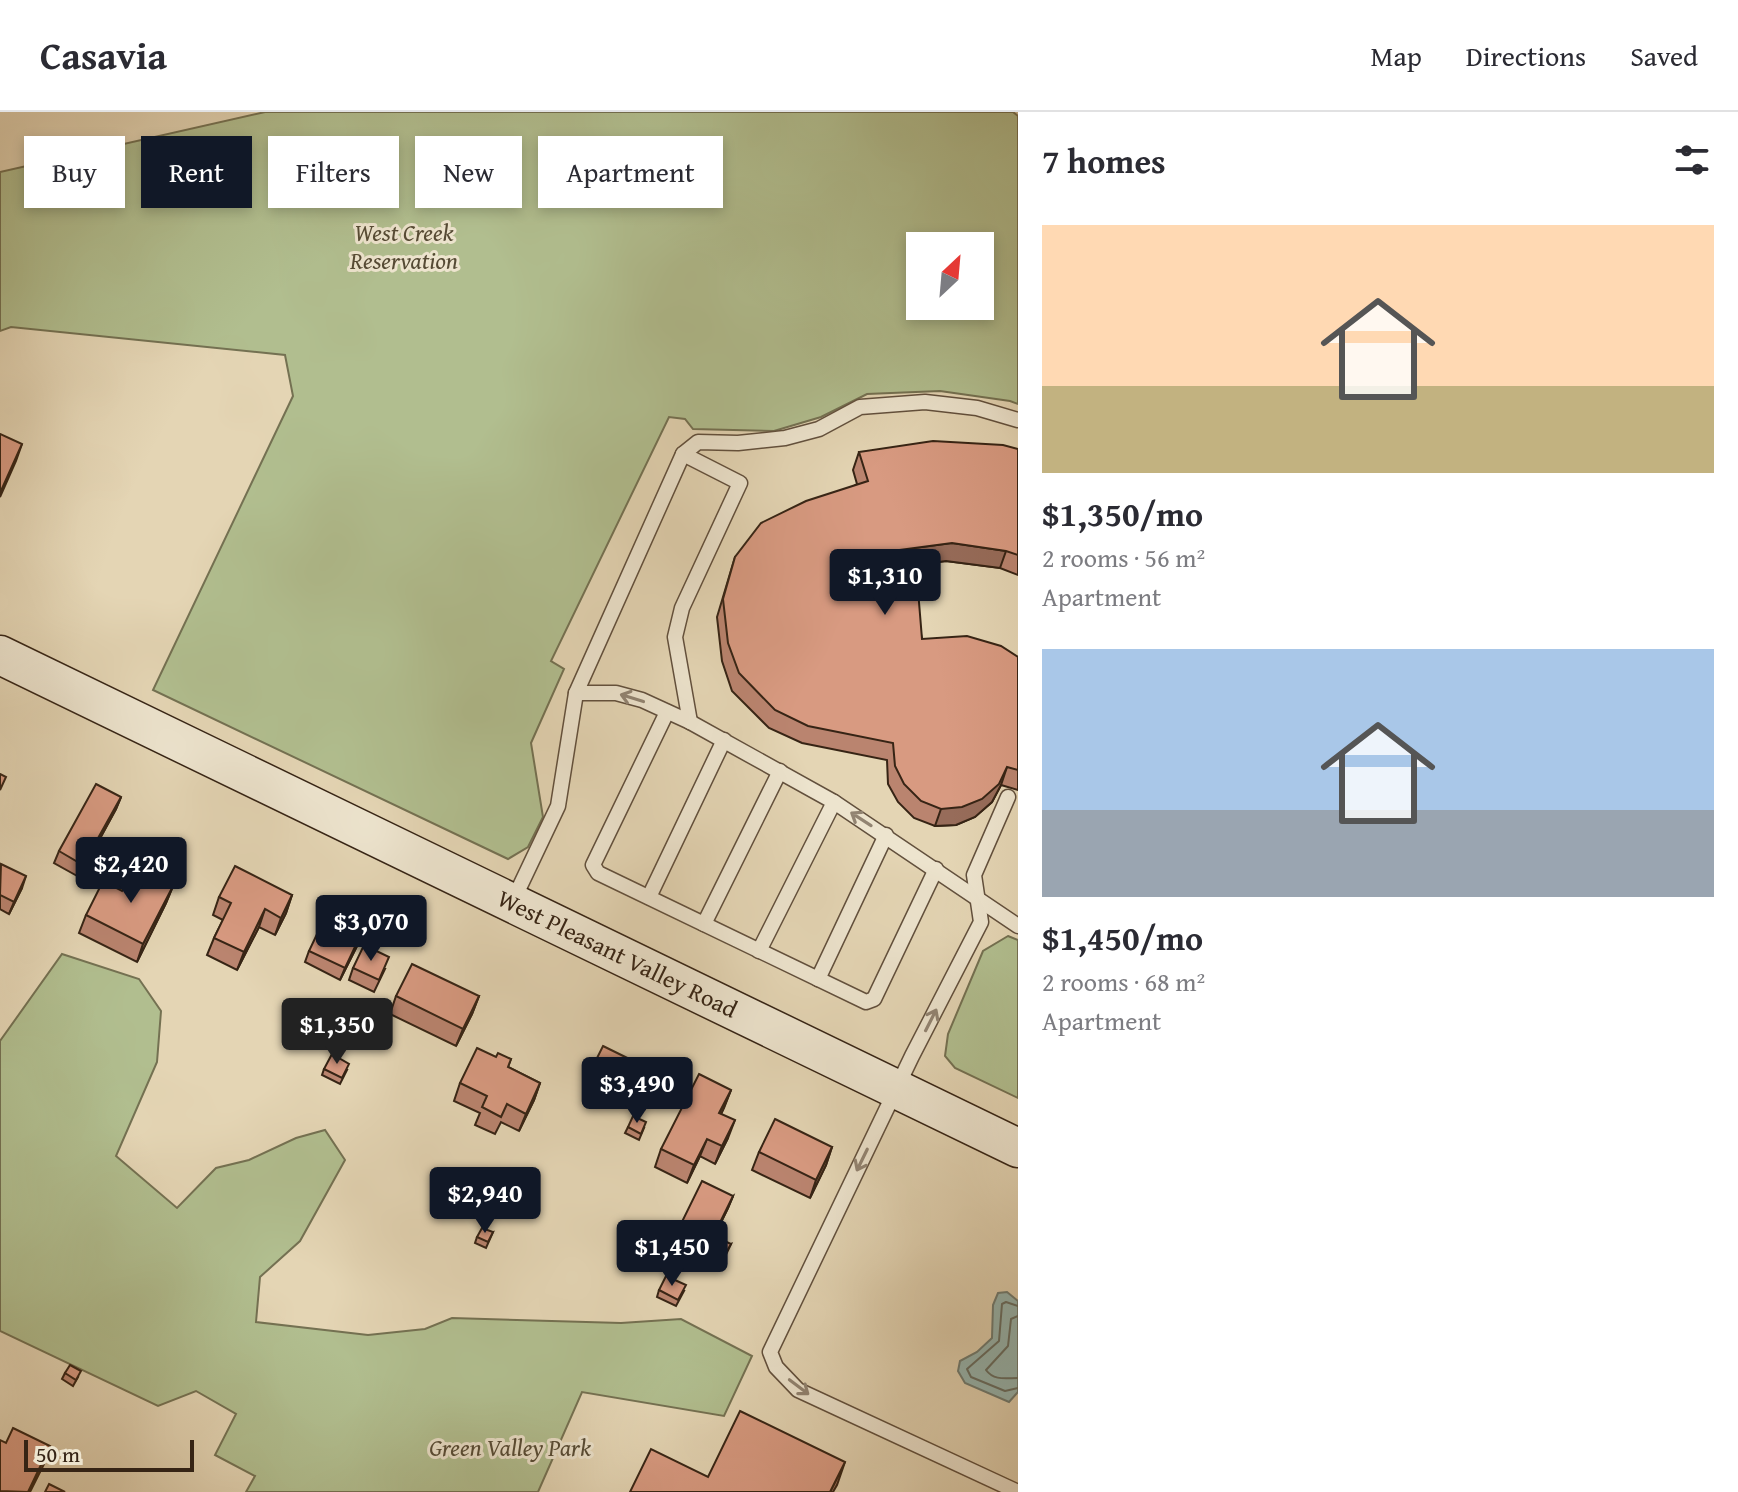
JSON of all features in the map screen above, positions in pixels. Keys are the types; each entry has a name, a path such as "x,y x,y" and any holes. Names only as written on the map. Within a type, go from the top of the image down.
{"main road":[{"name":"West Pleasant Valley Road","path":"0,655 1018,1148"}],"lane":[{"path":"512,903 558,806 576,693 683,454 698,442 738,443 785,438 819,429 860,407 925,402 977,408 1018,420"},
{"path":"683,454 740,483 682,608 675,637 690,722"},
{"path":"576,693 616,693 690,722 834,802 1018,926"},
{"path":"667,712 593,865 598,873 866,1002 874,999 936,869"},
{"path":"649,897 724,740"},
{"path":"704,924 780,771"},
{"path":"1008,797 974,875 981,922 896,1089 770,1352 776,1367 798,1390 1018,1492"},
{"path":"759,951 834,802"},
{"path":"818,979 886,835"}],"green space":[{"name":"West Creek Reservation","path":"265,112 1013,112 1018,116 1018,404 940,391 867,394 821,417 774,431 693,429 685,419 669,417 551,661 564,669 531,743 543,817 528,847 508,859 153,690 293,396 285,355 11,327 0,331 0,172 24,167 24,208 125,208 125,144 141,140 141,208 252,208 252,136 159,136"},
{"path":"1008,936 1018,940 1018,1098 955,1068 945,1056 948,1034 983,951"},
{"name":"Green Valley Park","path":"62,954 139,979 161,1011 157,1062 116,1156 177,1208 216,1168 249,1160 296,1138 325,1130 345,1160 300,1241 260,1277 256,1322 368,1335 425,1329 452,1318 621,1323 681,1319 752,1356 724,1416 582,1392 538,1492 246,1492 255,1476 215,1455 236,1414 196,1391 158,1406 0,1331 0,1041"}],"water":[{"path":"1007,1292 1018,1301 1018,1392 1009,1402 965,1383 958,1371 960,1361 977,1352 992,1338 993,1305 998,1293"}],"building":[{"path":"0,434 22,444 0,493"},
{"path":"933,441 1003,445 1018,449 1018,555 952,543 899,550 918,590 922,639 967,636 1001,646 1018,657 1018,770 1007,767 999,784 982,799 962,807 941,809 921,801 904,784 895,766 893,743 808,726 775,710 739,673 728,643 723,599 735,557 761,523 806,501 868,481 859,452"},
{"path":"0,774 6,777 0,790"},
{"path":"96,784 121,797 83,865 59,851"},
{"path":"1,864 26,876 14,902 0,895"},
{"path":"134,866 173,886 143,944 86,915 103,881 122,891"},
{"path":"235,866 292,895 281,918 265,909 244,952 214,938 231,903 219,897"},
{"path":"326,915 362,932 345,968 309,951"},
{"path":"364,945 389,957 379,980 353,968"},
{"path":"412,964 479,996 463,1029 396,996"},
{"path":"603,1046 660,1074 649,1097 631,1088 628,1093 589,1074"},
{"path":"477,1048 496,1057 498,1053 511,1059 508,1067 540,1083 526,1114 507,1104 501,1117 482,1107 487,1096 460,1083"},
{"path":"332,1054 349,1064 342,1078 324,1069"},
{"path":"699,1074 731,1090 719,1113 735,1120 722,1146 707,1139 694,1165 661,1149"},
{"path":"633,1116 646,1122 641,1134 628,1127"},
{"path":"775,1119 832,1147 816,1180 759,1152"},
{"path":"702,1181 733,1196 706,1251 675,1236"},
{"path":"482,1228 493,1232 488,1242 477,1237"},
{"path":"720,1239 731,1244 724,1256 714,1251"},
{"path":"666,1276 686,1285 678,1300 659,1290"},
{"path":"70,1365 81,1371 76,1380 65,1373"},
{"path":"740,1411 845,1462 830,1492 630,1492 651,1449 708,1477"},
{"path":"13,1428 50,1446 28,1492 0,1491 0,1440 6,1443"},
{"path":"49,1484 65,1492 45,1492"}]}
